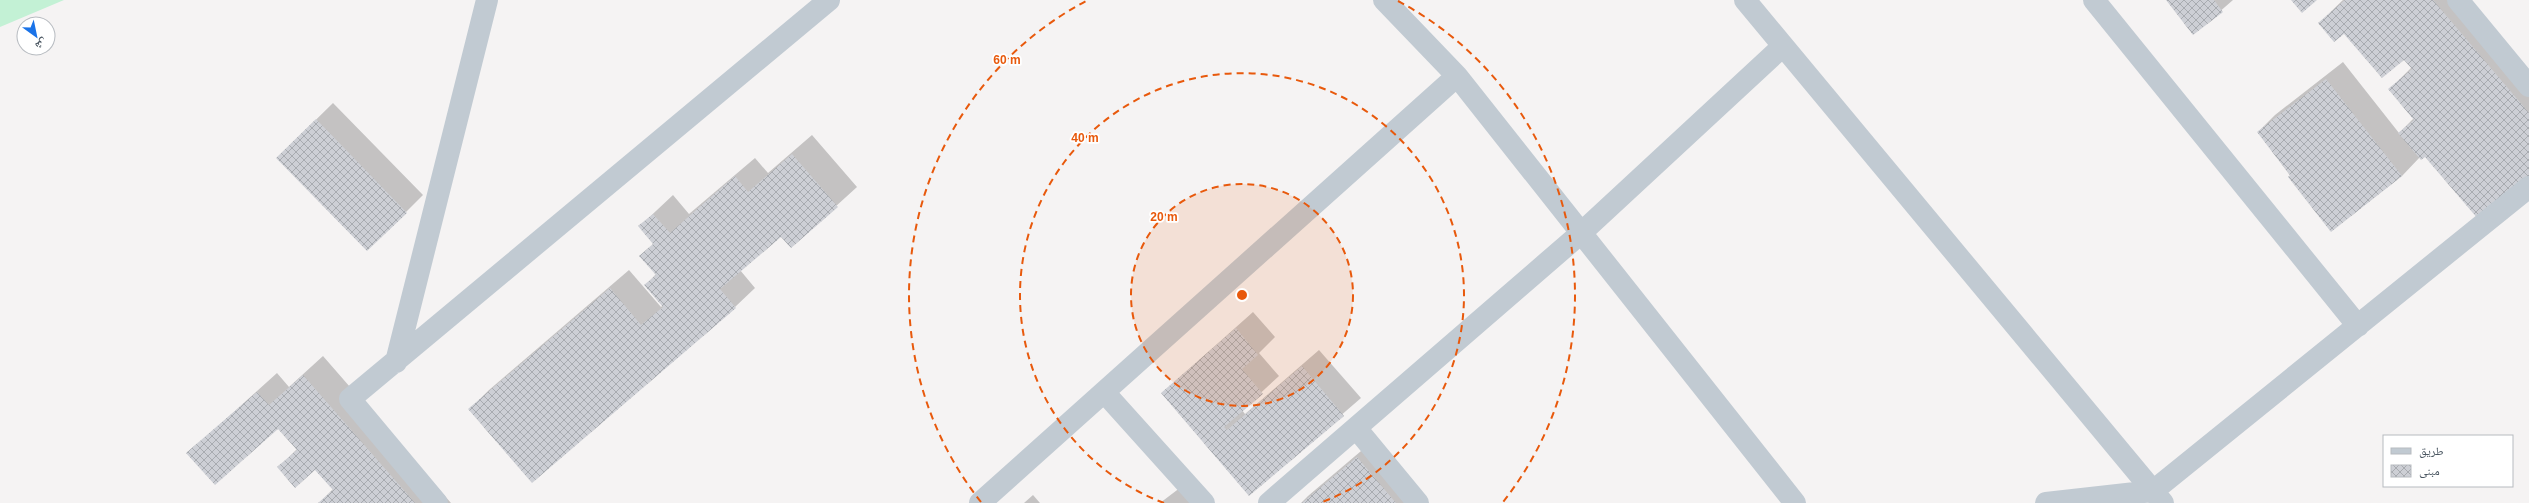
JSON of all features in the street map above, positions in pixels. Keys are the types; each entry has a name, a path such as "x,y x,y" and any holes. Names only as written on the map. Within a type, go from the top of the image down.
{"street":[{"path":"396,362 487,0"},
{"path":"437,503 350,399 828,0"},
{"path":"1384,0 1457,76 1580,234 1795,503"},
{"path":"1745,0 2158,497"},
{"path":"2094,0 2358,326"},
{"path":"2458,0 2529,86"},
{"path":"1269,503 1580,234 1783,46"},
{"path":"980,503 1457,76"},
{"path":"2046,503 2158,497 2358,326 2529,187"},
{"path":"1104,392 1204,503"},
{"path":"1356,428 1418,503"}],"green space":[{"path":"0,0 64,0 26,16 16,16 16,20 0,27"}],"building":[{"path":"2166,0 2214,0 2223,12 2193,35"},
{"path":"2291,0 2317,0 2302,13"},
{"path":"2345,0 2433,0 2529,113 2529,187 2484,226 2425,157 2421,160 2398,133 2414,120 2388,89 2412,69 2404,60 2382,78 2344,34 2334,42 2318,23"},
{"path":"2326,79 2402,176 2331,232 2288,177 2290,175 2257,132"},
{"path":"316,119 407,213 367,251 276,158"},
{"path":"792,154 838,207 791,248 781,237 720,289 736,308 532,483 468,409 610,288 641,325 663,307 644,285 656,275 639,256 653,244 638,226 653,214 670,233 735,176 748,192"},
{"path":"1236,328 1258,355 1242,369 1263,394 1224,427 1227,430 1302,366 1344,416 1249,496 1161,393"},
{"path":"303,375 415,503 318,503 333,490 315,470 295,488 277,467 297,450 278,429 215,485 186,453 257,392 269,405"},
{"path":"1357,457 1396,503 1302,503"}]}
